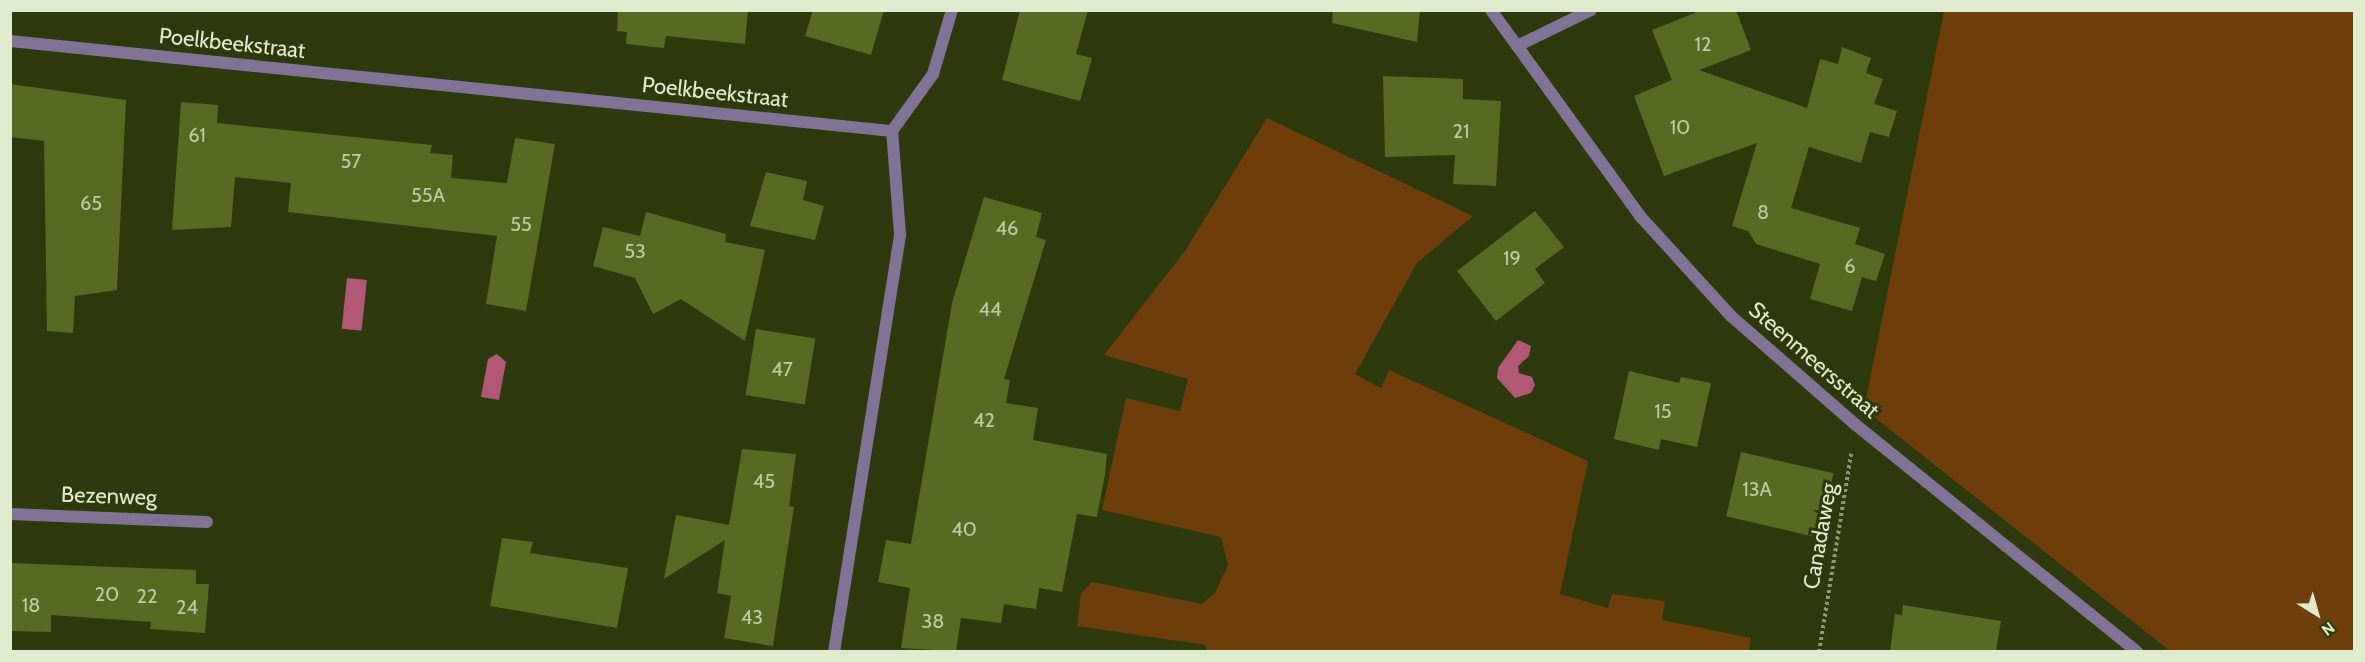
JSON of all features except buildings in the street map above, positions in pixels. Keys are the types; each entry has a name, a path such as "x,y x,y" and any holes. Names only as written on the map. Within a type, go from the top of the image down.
{"street":[{"path":"834,651 900,234 892,131 933,74 952,10"},
{"name":"Steenmeersstraat","path":"1491,10 1640,216 1731,316 1856,425 2137,651"},
{"path":"1517,46 1591,10"},
{"name":"Poelkbeekstraat","path":"10,41 892,131"},
{"name":"Bezenweg","path":"10,514 207,522"}],"path":[{"name":"Canadaweg","path":"1819,651 1856,425"}],"shaded area":[{"path":"1944,11 2354,11 2354,651 2170,651 1864,409"},
{"path":"1267,118 1473,216 1417,263 1355,374 1381,388 1389,370 1588,461 1560,594 1608,608 1612,594 1665,601 1662,620 1751,638 1749,651 1207,652 1206,645 1077,626 1081,593 1092,582 1202,604 1215,593 1228,565 1221,537 1102,510 1126,398 1180,411 1188,379 1104,355 1185,251"},
{"path":"347,278 367,280 362,331 342,329"},
{"path":"1518,340 1531,346 1529,356 1518,366 1519,373 1532,377 1535,385 1531,393 1515,398 1497,378 1498,368"},
{"path":"497,354 506,362 499,400 481,397 488,359"}]}
